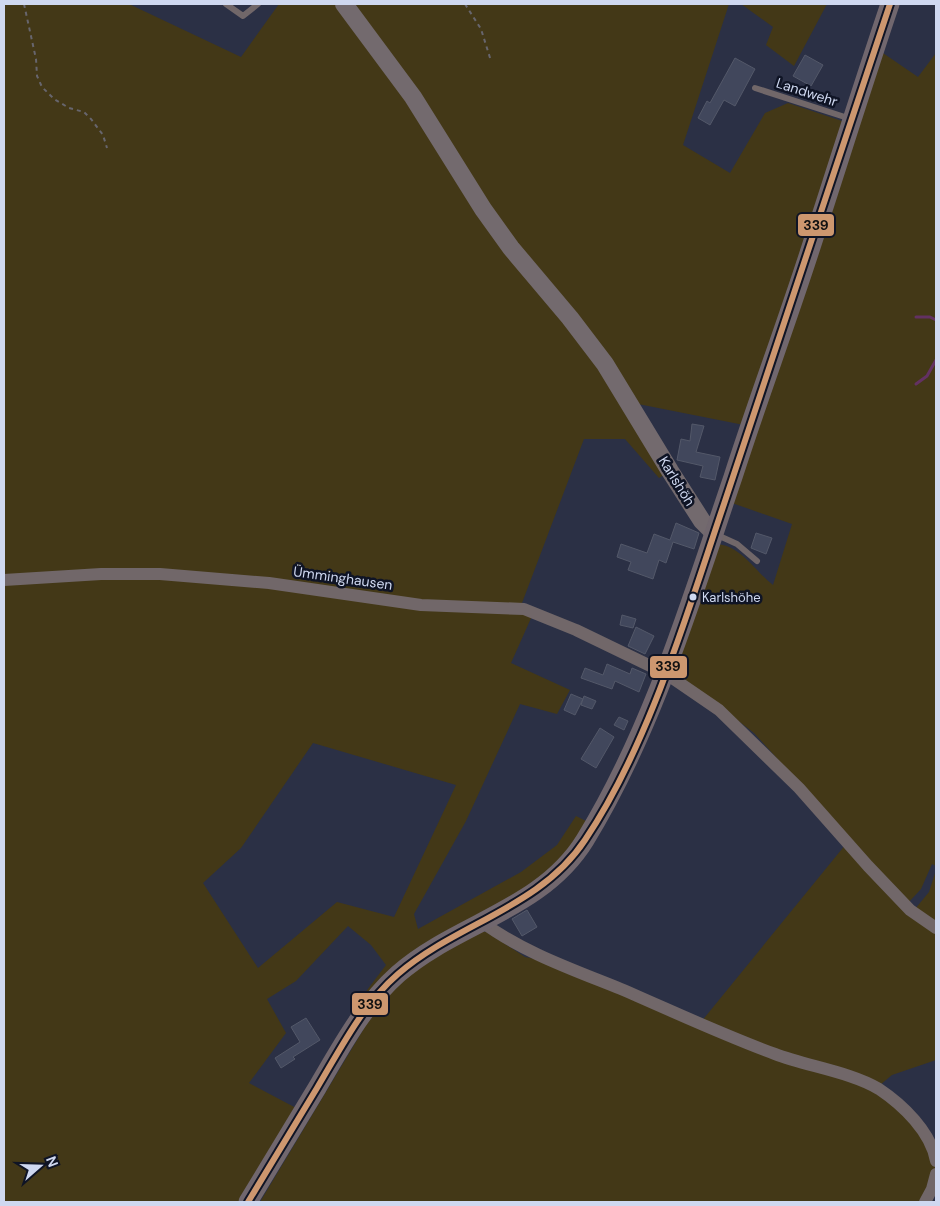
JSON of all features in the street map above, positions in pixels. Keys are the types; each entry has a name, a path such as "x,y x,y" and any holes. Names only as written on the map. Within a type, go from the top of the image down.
{"main road":[{"name":"Karlshöh","path":"344,4 413,97 500,232 587,339 702,521 714,533"},
{"path":"248,1202 333,1060 376,998 395,976 416,959 521,902 564,866 583,843 622,770 665,673 761,394 890,4"}],"street":[{"name":"Ümminghausen","path":"4,580 101,574 160,574 269,583 421,605 517,608 576,630 665,673 719,710 750,738 799,788 889,888 923,920 936,928"},
{"path":"482,922 499,935 570,968 775,1054 857,1079 877,1088 900,1105 916,1122 930,1142 936,1161"},
{"path":"925,1202 932,1189 936,1174"}],"lane":[{"path":"226,4 243,16 258,4"},
{"name":"Landwehr","path":"755,88 852,119"},
{"name":"Karlshöh","path":"714,533 737,544 757,561"}],"path":[{"path":"24,4 36,59 37,76 42,87 54,99 70,108 84,112 103,135 107,148"},
{"path":"465,4 481,29 490,61"}],"shaded area":[{"path":"4,4 129,4 241,57 279,4 343,4 570,318 670,471 659,478 625,439 584,439 522,603 532,616 511,663 570,690 557,714 520,704 466,821 414,914 418,929 521,872 557,845 576,816 590,823 561,864 358,1010 355,1006 386,965 371,945 348,926 296,981 267,999 286,1033 249,1083 298,1109 242,1202 4,1202","holes":["313,743 456,785 394,917 337,902 258,968 203,883 241,848"]},
{"path":"351,4 729,4 683,145 730,173 765,113 788,103 845,122 744,425 633,403 512,246"},
{"path":"741,4 827,4 794,66 766,45 773,27"},
{"path":"880,51 918,77 936,53 936,866 932,864 921,889 908,903 754,733 680,676 676,665 718,544 727,546 748,560 773,585 792,524 732,503"},
{"path":"846,844 915,909 929,892 936,870 936,1060 892,1075 880,1085 805,1061 701,1022"},
{"path":"479,931 487,932 525,957 536,959 870,1087 915,1123 936,1167 935,1178 923,1202 260,1202 369,1020 394,987 417,966"}],"building":[{"path":"805,55 823,65 811,86 793,76"},
{"path":"735,58 755,69 735,106 724,100 710,125 698,118 707,101 710,103"},
{"path":"692,424 704,426 696,452 720,457 715,480 700,477 703,466 677,460 681,439 690,441"},
{"path":"676,523 699,533 694,549 673,542 666,563 659,560 653,579 628,570 631,562 617,557 621,544 647,553 654,534 670,540"},
{"path":"756,533 772,538 766,554 751,548"},
{"path":"622,615 636,619 633,628 620,625"},
{"path":"636,627 654,636 645,654 628,646"},
{"path":"607,664 630,674 632,668 646,674 639,692 615,681 612,689 581,678 585,668 603,675"},
{"path":"571,694 583,699 575,715 564,710"},
{"path":"584,696 596,701 592,709 581,705"},
{"path":"619,717 628,721 624,730 614,725"},
{"path":"600,728 614,737 596,768 581,759"},
{"path":"527,910 537,927 522,936 512,919"},
{"path":"306,1018 320,1040 293,1057 295,1059 281,1068 275,1058 300,1042 291,1027"}],"waterway":[{"path":"916,317 930,317 936,320"},
{"path":"916,384 927,376 936,360"}],"transit line":[{"name":"339","path":"248,1202 353,1027 385,986 421,956 522,899 545,882 566,863 585,840 608,803 629,763 681,633 890,4"}],"place":[{"name":"Karlshöhe","path":"693,597"}]}
